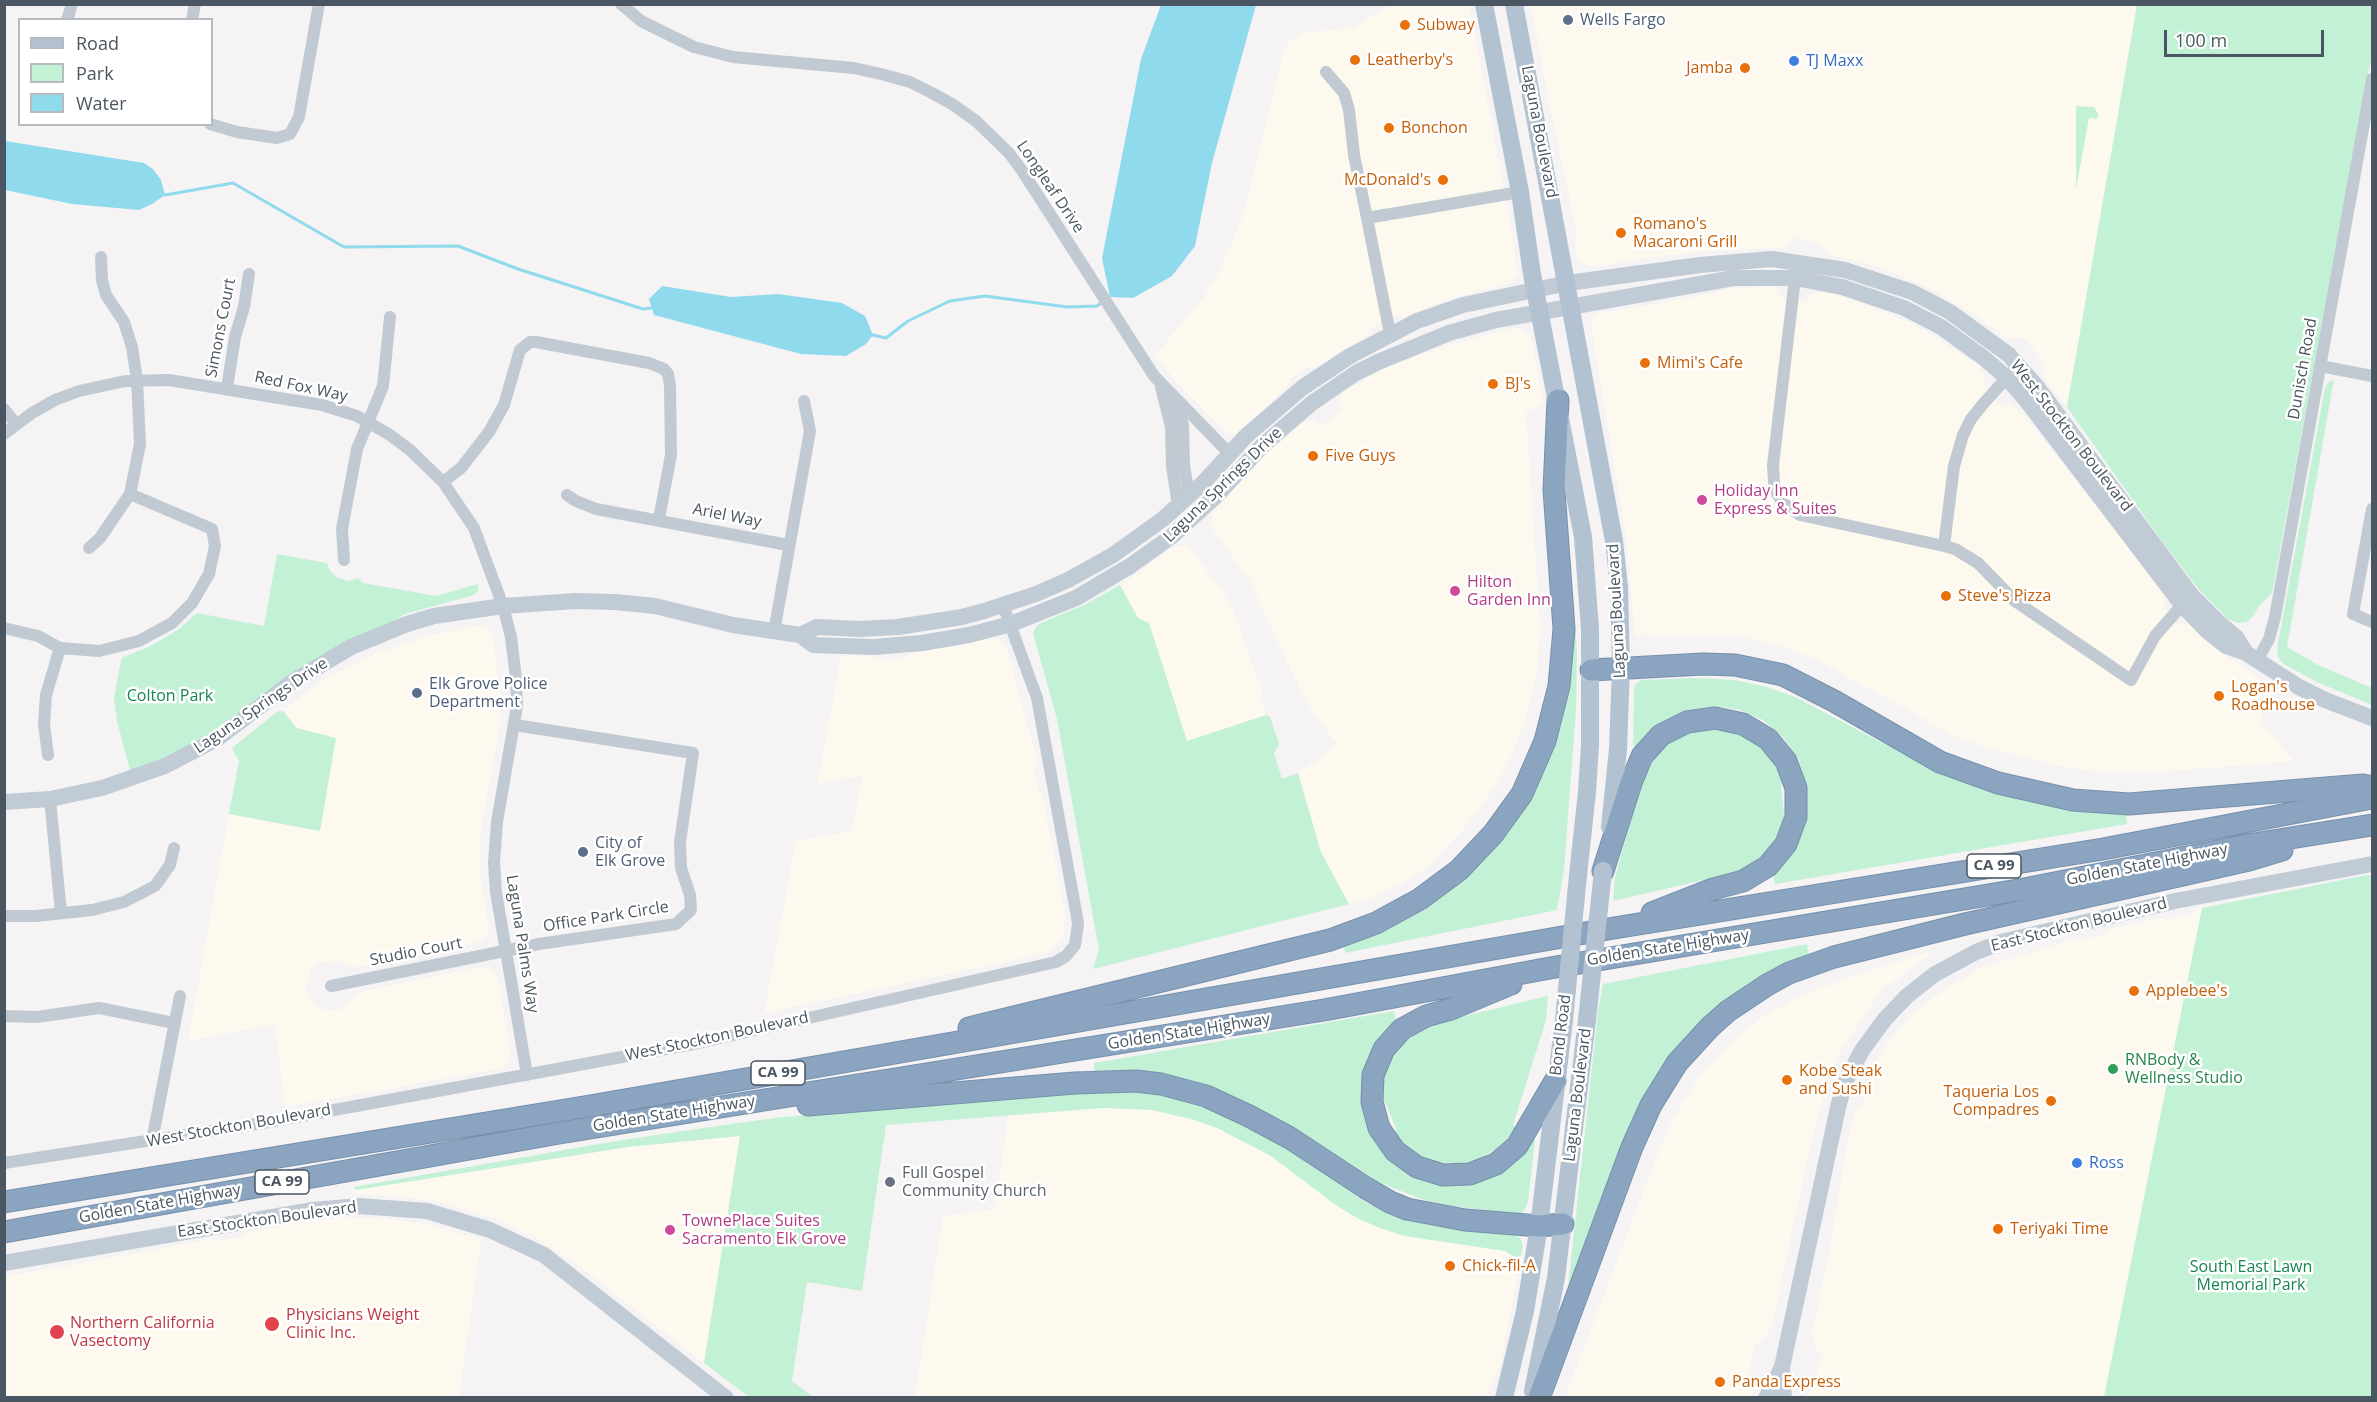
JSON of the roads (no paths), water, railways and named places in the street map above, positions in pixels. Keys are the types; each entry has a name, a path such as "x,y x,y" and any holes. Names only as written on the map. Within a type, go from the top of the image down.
{"highway":[{"path":"787,1072 1330,940 1385,919 1420,899 1459,870 1493,834 1522,794 1545,741 1559,686 1564,629 1554,490 1558,400"},
{"path":"1591,670 1621,667 1735,665 1783,675 1834,701 1940,762 1998,783 2073,800 2129,804 2373,787"},
{"path":"1603,871 1634,774 1642,756 1662,735 1687,722 1715,718 1743,724 1768,739 1786,761 1796,788 1796,817 1786,844 1768,866 1743,881 1713,890 1614,928"},
{"name":"Golden State Highway","path":"4,1203 787,1072 1614,928 2103,849 2373,798"},
{"path":"1539,1398 1632,1147 1651,1105 1663,1084 1694,1044 1722,1016 1747,997 1789,973 1834,957 1965,924 2249,860 2364,826"},
{"name":"Golden State Highway","path":"4,1232 559,1133 1324,1010 1551,968 2024,889 2247,845 2364,826"},
{"path":"1551,968 1451,1009 1426,1016 1402,1029 1384,1049 1373,1075 1372,1102 1379,1128 1395,1151 1417,1167 1443,1175 1470,1174 1496,1164 1516,1146 1555,1081"},
{"path":"721,1107 751,1110 1106,1081 1161,1084 1206,1096 1249,1116 1290,1138 1390,1202 1433,1215 1539,1226 1563,1224"}],"main road":[{"name":"Laguna Boulevard","path":"1484,4 1520,192 1539,313 1584,537 1591,670"},
{"name":"Laguna Boulevard","path":"1514,4 1568,283 1614,541 1619,587 1621,667 1618,749 1563,1224"},
{"name":"Bond Road","path":"1504,1398 1525,1311 1539,1226 1564,1020 1587,792 1591,670"},
{"path":"1531,1398 1549,1320 1563,1224"}],"street":[{"path":"213,125 237,132 278,138 290,134 299,117 319,4"},
{"name":"Longleaf Drive","path":"621,4 641,21 678,41 715,54 854,68 910,82 952,104 976,121 1009,153 1161,386 1229,453"},
{"path":"1326,72 1344,93 1349,110 1354,155 1390,334 1390,343 1362,361 1356,373"},
{"name":"Dunisch Road","path":"2252,657 2269,639 2275,617 2373,79"},
{"path":"1367,218 1520,192"},
{"path":"89,548 100,538 129,494 135,476 140,430 137,380 128,333 124,322 106,295 102,280 101,257"},
{"name":"West Stockton Boulevard","path":"1568,283 1772,259 1821,265 1878,279 1912,292 1958,318 2019,364 2192,596 2236,637 2252,657"},
{"name":"Simons Court","path":"227,388 235,337 244,308 249,274"},
{"name":"West Stockton Boulevard","path":"1572,307 1734,278 1795,278 1842,287 1923,316 1984,358 2007,378 2182,605 2206,631 2226,646 2252,657 2299,687 2325,700 2373,718"},
{"path":"1795,278 1774,454 1774,483 1783,503 1800,515 1955,549 1978,563 2015,601 2131,680 2155,636 2182,605"},
{"name":"Laguna Springs Drive","path":"4,802 50,799 102,788 165,766 217,739 292,682 351,647 407,624 434,616 502,606 575,601 615,602 655,606 733,625 800,634 817,627 877,628 930,623 962,617 1003,605 1068,580 1146,533 1184,501 1275,409 1307,384 1350,356 1417,321 1463,305 1568,283"},
{"name":"Laguna Springs Drive","path":"800,634 813,645 874,647 943,640 1011,624 1076,598 1115,576 1153,550 1217,495 1263,445 1312,402 1356,373 1400,352 1449,333 1496,320 1572,307"},
{"path":"344,560 342,529 357,449 383,386 390,317"},
{"path":"443,482 461,468 489,432 504,405 520,350 530,342 537,342 649,363 664,369 668,374 671,455 659,519"},
{"path":"1312,402 1315,390 1344,370 1350,356"},
{"path":"1944,546 1954,466 1960,443 1971,419 2019,364"},
{"path":"2320,366 2373,376"},
{"name":"Red Fox Way","path":"4,434 49,403 104,384 137,380 169,380 322,405 367,421 410,450 443,482 474,528 502,606"},
{"path":"1263,445 1266,429 1298,402 1307,384"},
{"name":"Longleaf Drive","path":"1161,386 1171,427 1172,466 1184,501"},
{"name":"Longleaf Drive","path":"1173,398 1183,425 1184,501"},
{"path":"774,632 810,431 804,401"},
{"path":"4,410 16,424"},
{"path":"4,628 31,634 60,648 99,651 139,641 178,618 192,603 205,584 214,553 216,540 212,529 129,494"},
{"name":"Ariel Way","path":"567,495 596,509 788,545"},
{"path":"2373,509 2354,614 2373,622"},
{"name":"West Stockton Boulevard","path":"5,1160 152,1141 526,1075 744,1033 1049,964 1066,956 1075,945 1078,923 1044,727 1037,698 1003,605"},
{"name":"Laguna Palms Way","path":"502,606 511,637 516,678 515,725 497,822 494,863 495,892 507,952 526,1075"},
{"path":"48,755 44,724 46,695 60,648"},
{"name":"Office Park Circle","path":"507,952 539,944 676,924 691,910 690,895 681,868 680,842 693,753 515,725"},
{"path":"50,799 61,913"},
{"path":"4,916 36,916 92,910 124,902 146,892 164,875 170,865 174,848"},
{"name":"East Stockton Boulevard","path":"1784,1398 1782,1367 1834,1118 1844,1086 1855,1063 1873,1033 1907,996 1944,970 1976,952 2009,940 2175,901 2373,864"},
{"name":"Studio Court","path":"331,986 507,952"},
{"path":"152,1141 180,996"},
{"path":"4,1016 37,1017 99,1008 174,1023"},
{"name":"East Stockton Boulevard","path":"4,1263 313,1210 359,1206 427,1211 490,1230 544,1255 726,1398"},
{"name":"East Stockton Boulevard","path":"1766,1398 1782,1367"}],"water":[{"path":"1161,5 1256,5 1212,163 1195,246 1172,276 1133,298 1110,297 1102,258 1141,59"},
{"path":"5,141 144,163 153,169 161,180 165,195 139,210 72,204 5,190"},
{"path":"662,286 731,297 778,294 842,303 865,316 873,335 866,344 846,356 801,354 654,315 649,299"}],"waterway":[{"path":"165,195 233,183 344,247 458,246 518,269 643,309 652,308"},
{"path":"873,335 886,338 908,321 950,301 985,296 1067,307 1097,306 1102,302"}],"place":[{"name":"Wells Fargo","path":"1568,20"},
{"name":"Subway","path":"1405,25"},
{"name":"Leatherby's","path":"1355,60"},
{"name":"TJ Maxx","path":"1794,61"},
{"name":"Jamba","path":"1745,68"},
{"name":"Bonchon","path":"1389,128"},
{"name":"McDonald's","path":"1443,180"},
{"name":"Romano's Macaroni Grill","path":"1621,233"},
{"name":"Mimi's Cafe","path":"1645,363"},
{"name":"BJ's","path":"1493,384"},
{"name":"Five Guys","path":"1313,456"},
{"name":"Holiday Inn Express & Suites","path":"1702,500"},
{"name":"Hilton Garden Inn","path":"1455,591"},
{"name":"Steve's Pizza","path":"1946,596"},
{"name":"Elk Grove Police Department","path":"417,693"},
{"name":"Logan's Roadhouse","path":"2219,696"},
{"name":"City of Elk Grove","path":"583,852"},
{"name":"Applebee's","path":"2134,991"},
{"name":"RNBody & Wellness Studio","path":"2113,1069"},
{"name":"Kobe Steak and Sushi","path":"1787,1080"},
{"name":"Taqueria Los Compadres","path":"2051,1101"},
{"name":"Ross","path":"2077,1163"},
{"name":"Full Gospel Community Church","path":"890,1182"},
{"name":"Teriyaki Time","path":"1998,1229"},
{"name":"TownePlace Suites Sacramento Elk Grove","path":"670,1230"},
{"name":"Chick-fil-A","path":"1450,1266"},
{"name":"Physicians Weight Clinic Inc.","path":"272,1324"},
{"name":"Northern California Vasectomy","path":"57,1332"},
{"name":"Panda Express","path":"1720,1382"}],"park label":[{"name":"Colton Park","path":"170,696"},
{"name":"South East Lawn Memorial Park","path":"2251,1276"}]}
